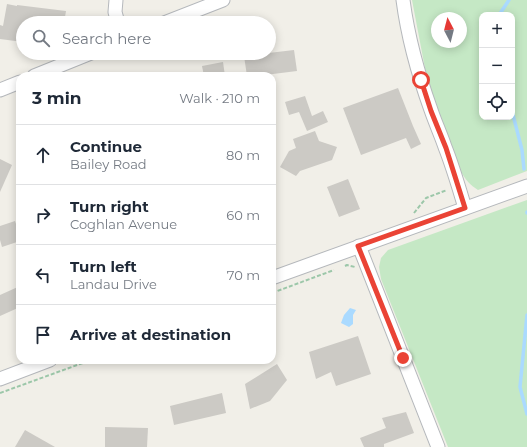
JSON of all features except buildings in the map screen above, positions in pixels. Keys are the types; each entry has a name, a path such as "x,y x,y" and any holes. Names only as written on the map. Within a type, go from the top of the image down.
{"street":[{"path":"116,0 116,16"},
{"path":"182,16 223,0"},
{"path":"403,0 410,41 421,80 431,111 446,148 465,208"},
{"path":"44,72 74,60"},
{"path":"0,90 16,84"},
{"path":"276,277 527,186"},
{"path":"358,246 438,447"},
{"path":"0,379 39,364"}],"path":[{"path":"276,292 347,265"},
{"path":"0,394 80,364"}],"green space":[{"path":"412,0 527,0 527,171 478,190 466,180 461,172 428,84"},
{"path":"527,200 527,447 448,447 381,279 379,267 381,258 388,250"}],"water":[{"path":"350,308 356,310 353,315 353,324 349,327 341,323 344,315"}],"waterway":[{"path":"501,12 509,0"},
{"path":"514,120 522,150 524,169"},
{"path":"527,315 520,387 527,414"}],"route":[{"path":"403,358 358,246 465,208 446,148 431,111 421,80"}]}
